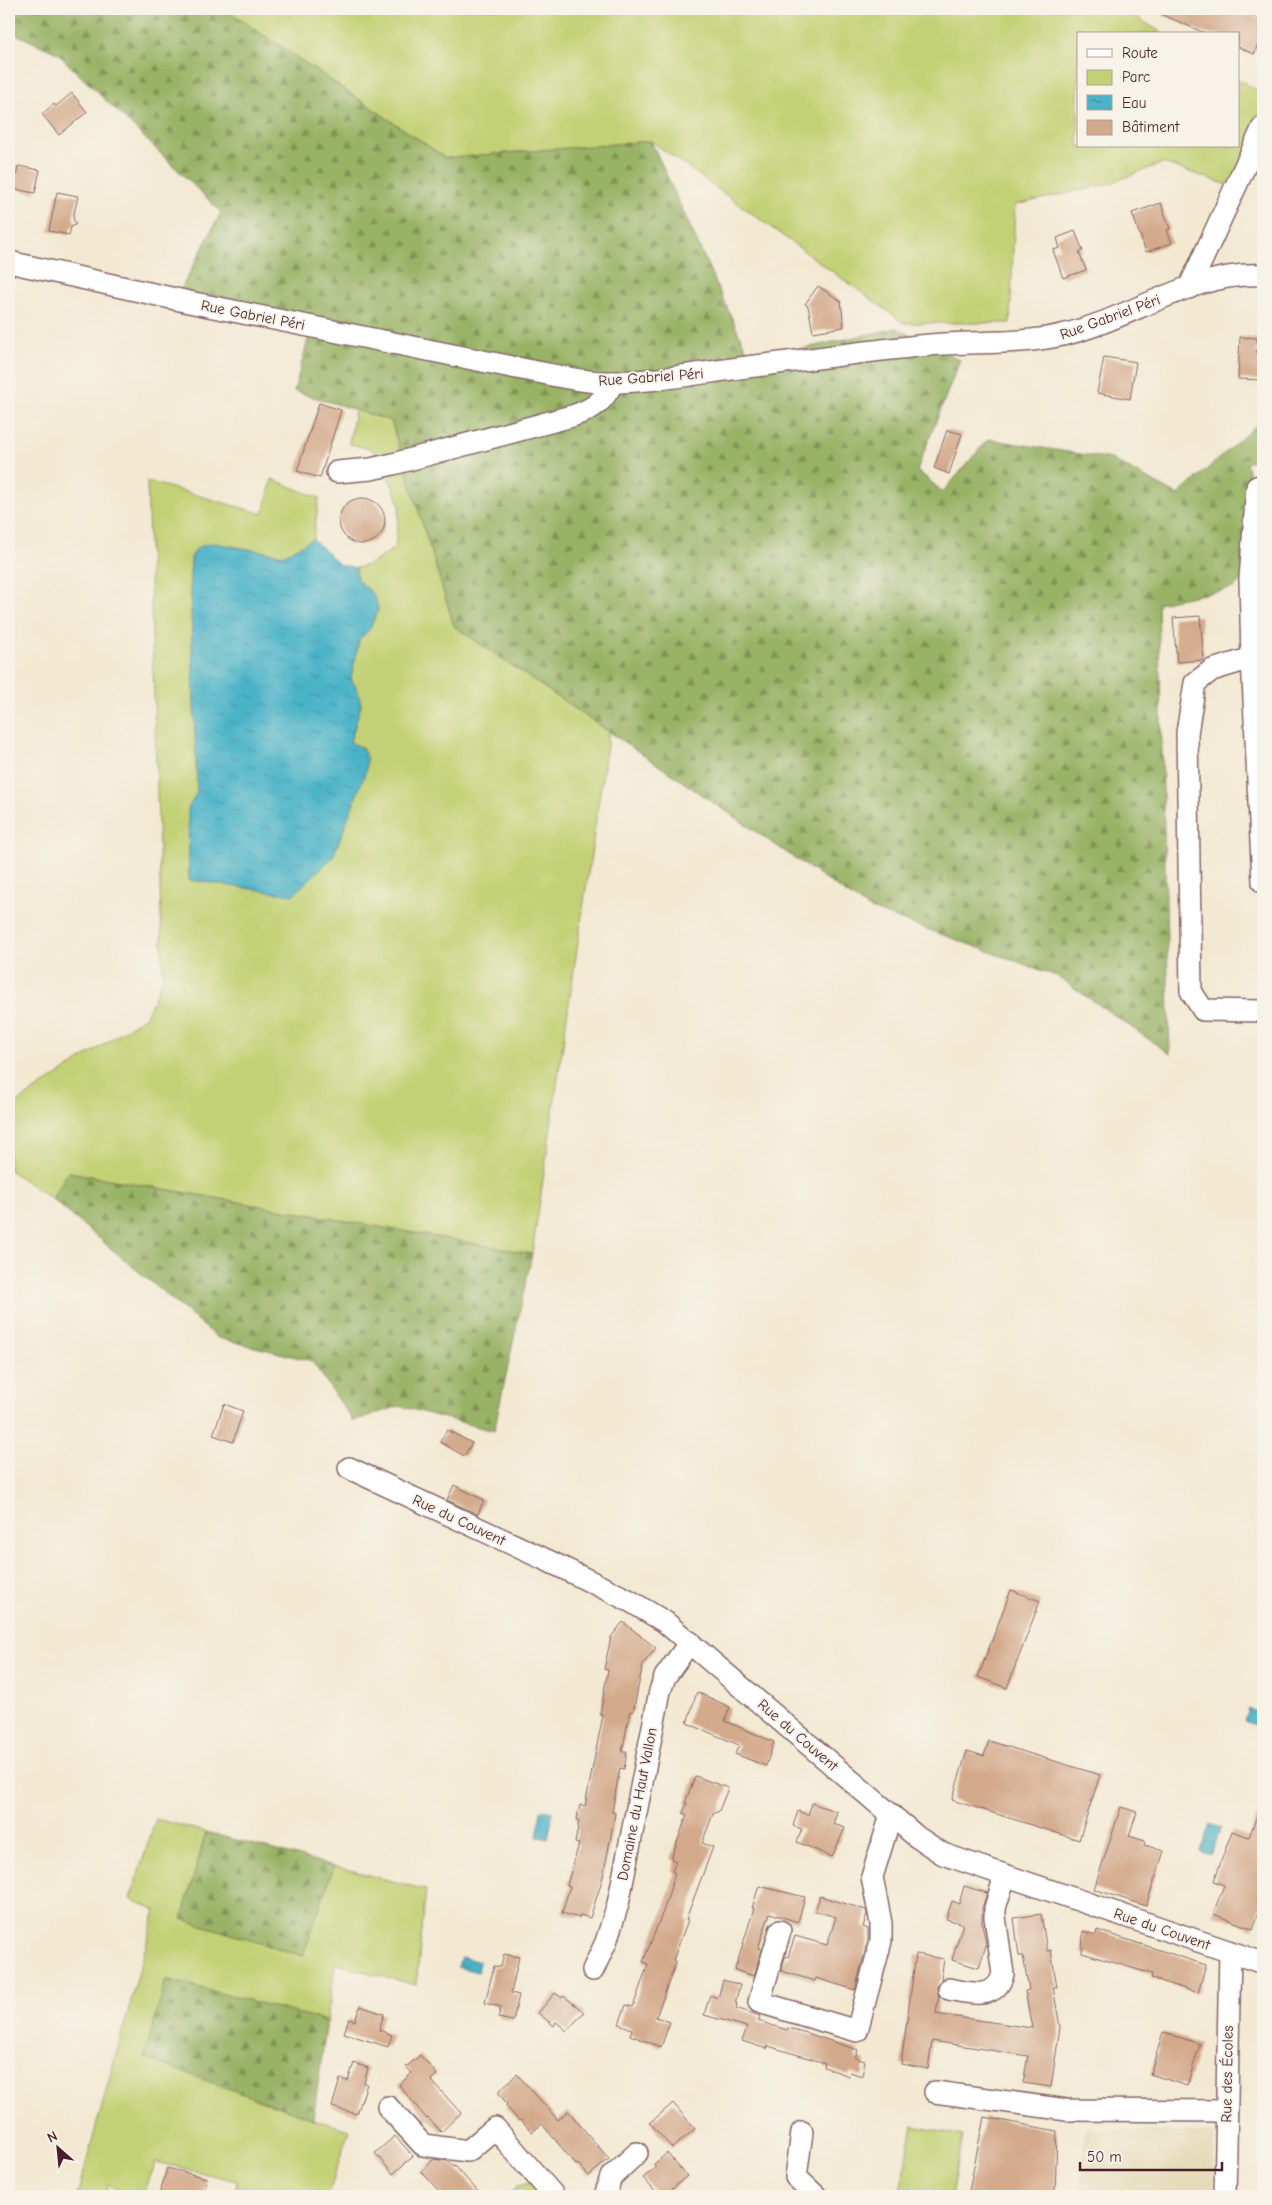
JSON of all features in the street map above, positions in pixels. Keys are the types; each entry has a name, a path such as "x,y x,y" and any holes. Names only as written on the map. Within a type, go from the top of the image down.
{"street":[{"path":"1189,288 1263,127"},
{"name":"Rue Gabriel Péri","path":"9,262 218,308 568,378 613,382 689,375 930,345 1044,339 1083,330 1189,288 1233,276 1263,275"},
{"path":"336,472 371,469 393,464 572,416 590,410 607,394 613,382"},
{"path":"1260,486 1250,564 1252,658 1263,882"},
{"path":"1252,658 1212,670 1195,683 1186,733 1190,991 1203,1010 1263,1011"},
{"name":"Rue du Couvent","path":"349,1468 557,1565 630,1601 665,1622 891,1815 932,1848 943,1854 1263,1963"},
{"name":"Domaine du Haut Vallon","path":"593,1970 611,1928 618,1904 660,1691 669,1671 690,1642"},
{"path":"780,1931 759,2002 857,2031 881,1942 881,1923 872,1877 891,1815"},
{"path":"949,1989 981,1994 997,1988 1002,1981 1003,1974 995,1908 1005,1876"},
{"name":"Rue des Écoles","path":"1225,2196 1230,1952"},
{"path":"935,2092 1067,2110 1227,2111"},
{"path":"388,2107 422,2146 468,2151 495,2128 554,2196"},
{"path":"802,2132 796,2177 816,2196"},
{"path":"605,2196 611,2177 637,2153"}],"shaded area":[{"path":"1085,2129 1215,2133 1214,2196 1080,2196"}],"green space":[{"path":"9,9 225,9 446,158 651,141 751,360 896,328 960,360 917,470 943,492 988,439 1111,459 1178,495 1263,419 1263,457 1246,463 1263,523 1263,556 1234,588 1158,603 1170,1054 1057,976 868,908 454,626 391,421 294,391 309,336 172,307 221,212 57,53 9,31"},
{"path":"225,9 1123,9 1161,32 1077,32 1077,148 1240,148 1240,80 1263,94 1263,118 1231,186 1163,163 1108,184 1015,205 1010,323 904,323 651,141 446,158"},
{"path":"355,410 391,421 454,626 609,732 532,1254 69,1172 52,1199 9,1170 9,1108 146,1016 163,978 147,481 263,514 272,479 319,498 313,539 283,555 213,543 197,548 191,557 190,577 197,793 188,809 367,758 362,748 350,742 361,705 357,689 351,679 359,640 370,629 370,591 357,580 356,568 377,560 395,547 400,505 394,489 372,449 349,444"},
{"path":"68,1172 532,1254 494,1431 399,1406 353,1421 312,1361 218,1338 52,1199"},
{"path":"156,1819 206,1832 182,1919 303,1956 334,1866 426,1890 416,1985 335,1964 327,2021 166,1979 145,2058 313,2119 349,2130 328,2196 234,2196 237,2181 156,2162 143,2196 132,2196 108,2185 105,2196 77,2196 156,1910 130,1899"},
{"path":"206,1832 334,1866 303,1956 182,1919"},
{"path":"166,1979 327,2021 313,2119 144,2058"},
{"path":"913,2126 963,2136 952,2196 899,2196"},
{"path":"531,2183 547,2196 506,2196 518,2186"}],"water":[{"path":"313,539 340,565 356,568 357,580 376,599 378,610 370,629 359,640 351,679 357,689 361,705 350,742 362,748 367,758 366,771 333,857 293,895 189,880 188,809 197,792 190,577 193,554 200,547 213,543 283,555"},
{"path":"1248,1709 1260,1715 1263,1728 1244,1721"},
{"path":"541,1810 553,1812 548,1839 537,1837"},
{"path":"1210,1824 1221,1828 1211,1855 1200,1851"},
{"path":"461,1957 480,1962 478,1972 458,1967"}],"building":[{"path":"1149,9 1236,9 1263,21 1263,32 1254,54 1240,48 1240,32 1202,32"},
{"path":"72,93 87,112 59,135 42,114"},
{"path":"18,166 40,170 35,193 14,189"},
{"path":"57,192 78,196 73,218 76,224 71,227 69,235 49,231"},
{"path":"1161,203 1170,229 1167,230 1172,243 1146,252 1132,213"},
{"path":"1075,231 1083,251 1079,252 1086,270 1063,278 1053,250 1060,248 1057,238"},
{"path":"818,286 841,301 844,327 813,332 808,306 805,304"},
{"path":"1240,337 1257,338 1257,353 1263,353 1263,380 1238,379"},
{"path":"1104,357 1136,362 1130,399 1097,393"},
{"path":"319,403 341,410 320,478 297,471"},
{"path":"947,430 962,434 949,474 934,468"},
{"path":"362,498 375,502 381,508 385,521 381,534 375,540 362,544 349,540 343,534 339,521 343,508 349,502"},
{"path":"1200,616 1204,660 1177,662 1173,618"},
{"path":"224,1404 243,1411 233,1442 213,1435"},
{"path":"447,1430 472,1443 464,1456 440,1442"},
{"path":"454,1485 484,1500 478,1514 447,1500"},
{"path":"1011,1590 1040,1601 1007,1688 978,1677"},
{"path":"623,1622 656,1648 643,1664 633,1712 630,1711 622,1752 627,1752 624,1769 620,1768 612,1812 615,1813 603,1877 590,1918 580,1915 579,1918 562,1913 570,1886 567,1885 579,1844 575,1843 579,1821 576,1821 580,1805 585,1806 603,1715 600,1714 608,1670 604,1669 611,1637"},
{"path":"697,1692 730,1707 725,1721 774,1742 766,1766 735,1754 739,1745 687,1723"},
{"path":"989,1741 1100,1775 1079,1840 952,1800 967,1751 984,1756"},
{"path":"695,1776 728,1788 719,1811 713,1814 702,1843 713,1847 686,1919 688,1920 673,1960 676,1962 656,2017 670,2022 661,2047 630,2035 632,2029 619,2024 626,2005 633,2007 648,1964 643,1962 664,1909 675,1873 672,1872 676,1861 671,1859 687,1815 683,1813 687,1803 685,1803"},
{"path":"812,1803 837,1812 833,1824 845,1828 832,1857 797,1842 802,1829 793,1826 798,1811 808,1815"},
{"path":"1262,1803 1263,1874 1259,1886 1263,1888 1263,1901 1253,1929 1213,1914 1224,1885 1214,1881 1232,1831 1249,1837"},
{"path":"1121,1807 1137,1812 1129,1836 1145,1841 1144,1845 1164,1851 1146,1906 1094,1889"},
{"path":"759,1886 805,1897 798,1922 770,1913 758,1948 762,1949 754,1976 735,1970"},
{"path":"964,1886 987,1893 982,1908 982,1923 986,1945 979,1968 952,1960 963,1924 946,1919 952,1901 959,1904"},
{"path":"820,1896 866,1910 867,1914 863,1927 868,1929 868,1939 855,1990 816,1978 815,1981 781,1971 795,1936 827,1945 836,1917 815,1911"},
{"path":"1041,1914 1047,1951 1051,1950 1057,1987 1053,1987 1060,2027 1051,2087 1023,2083 1028,2056 932,2041 928,2069 901,2064 916,1954 944,1959 941,1980 937,1987 939,1995 936,2014 1032,2028 1025,1991 1029,1990 1023,1956 1019,1956 1014,1918"},
{"path":"1097,1930 1206,1965 1198,1993 1151,1978 1152,1974 1082,1953 1083,1931 1096,1935"},
{"path":"504,1954 519,1957 511,1993 519,1995 513,2021 498,2018 501,2007 485,2003 494,1966 501,1967"},
{"path":"723,1980 740,1985 735,2003 737,2003 736,2008 760,2016 758,2021 787,2030 788,2028 807,2033 858,2050 855,2058 865,2061 862,2076 850,2072 849,2076 824,2067 825,2063 768,2046 767,2049 742,2041 747,2027 704,2015 710,1995 718,1998"},
{"path":"555,1993 562,1998 564,1996 584,2012 567,2031 556,2022 554,2026 538,2013"},
{"path":"360,2006 384,2014 379,2030 392,2035 388,2047 344,2033 349,2019 355,2021"},
{"path":"1163,2032 1200,2044 1187,2086 1150,2074"},
{"path":"420,2055 437,2074 431,2080 461,2113 441,2132 427,2119 399,2085 412,2073 406,2067"},
{"path":"354,2063 368,2068 364,2083 367,2084 357,2114 332,2107 340,2079 348,2081"},
{"path":"517,2074 558,2120 568,2111 609,2159 589,2176 578,2164 576,2165 542,2124 532,2132 521,2120 519,2121 506,2106 507,2104 498,2092"},
{"path":"673,2103 695,2129 672,2148 650,2123"},
{"path":"984,2117 1057,2131 1055,2196 968,2196"},
{"path":"395,2136 413,2156 393,2174 375,2153"},
{"path":"667,2153 687,2176 664,2196 659,2196 643,2178 656,2167 653,2165"},
{"path":"434,2159 448,2161 455,2166 482,2196 443,2196 421,2171"},
{"path":"167,2168 207,2178 203,2196 159,2196"}]}
